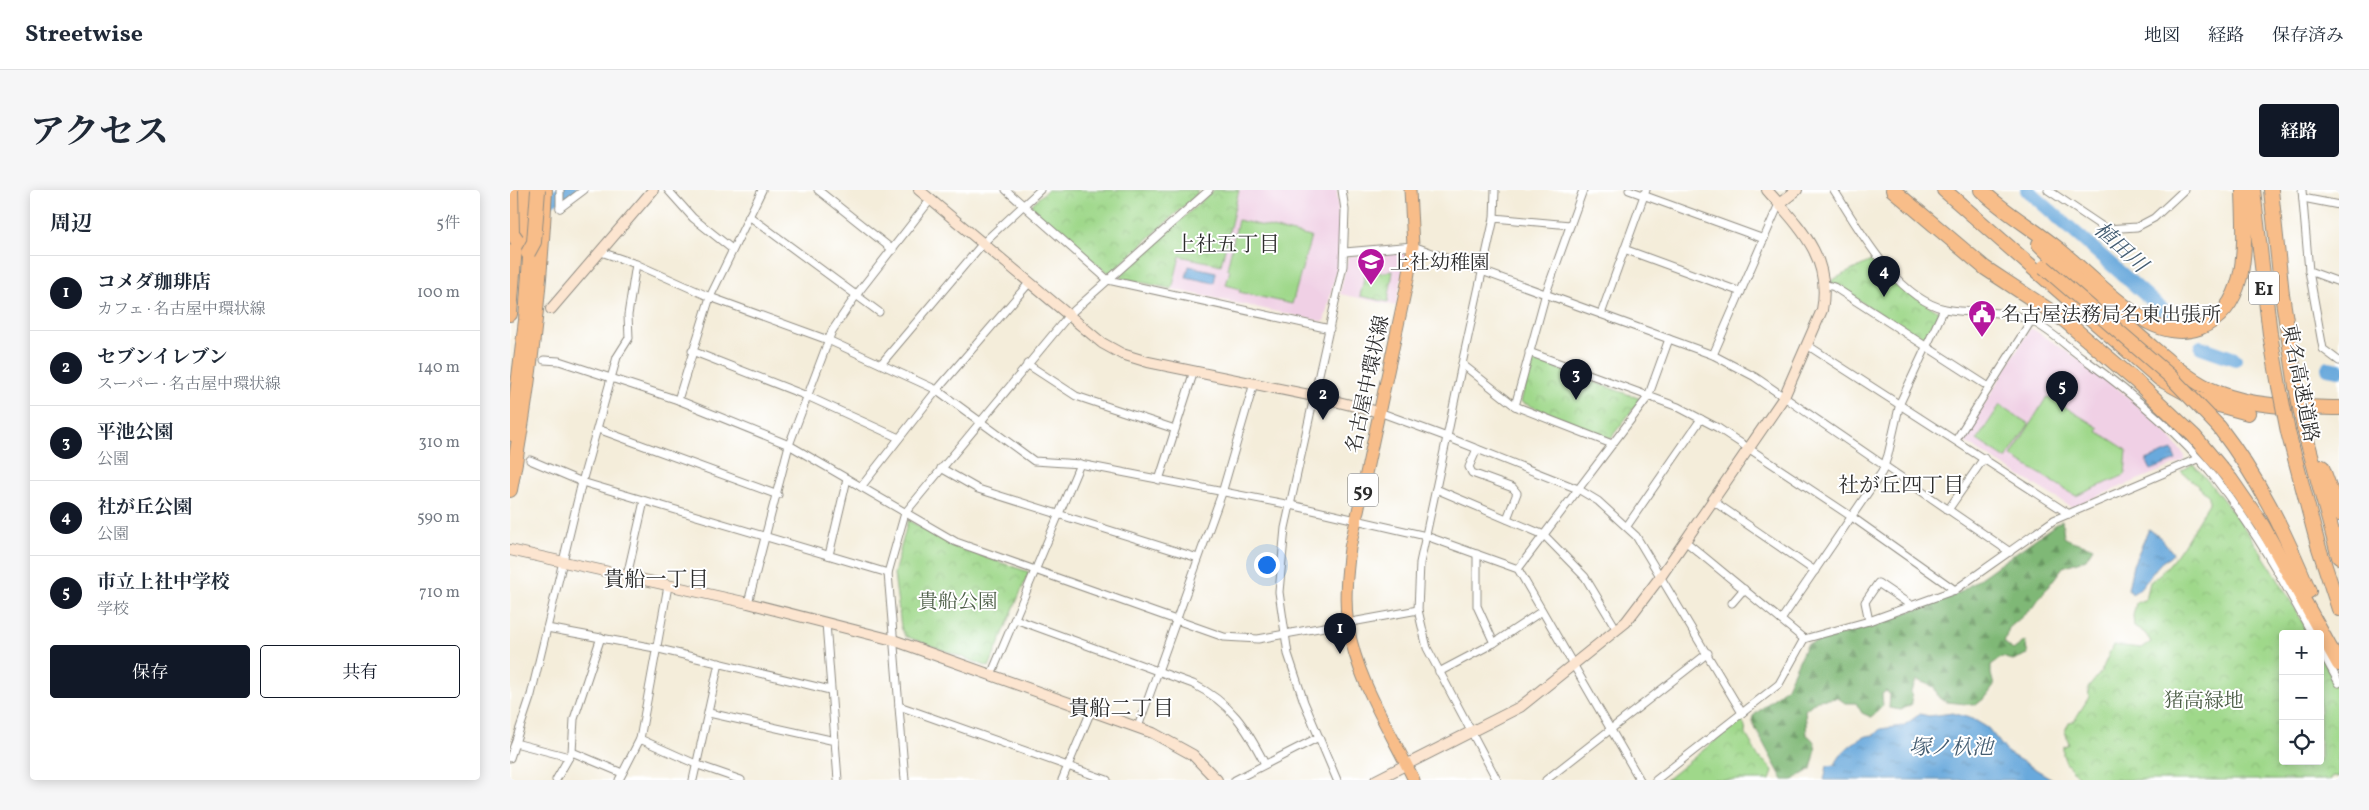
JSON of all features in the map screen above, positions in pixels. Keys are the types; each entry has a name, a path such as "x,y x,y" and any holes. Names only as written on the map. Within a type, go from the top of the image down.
{"highway":[{"path":"510,275 514,224 512,190"},
{"path":"512,190 512,233 517,240"},
{"path":"510,314 517,240 519,190"},
{"path":"510,412 522,325 528,253 529,190"},
{"path":"528,253 534,242 536,190"},
{"path":"510,445 526,320 536,190"},
{"path":"510,490 532,364 545,190"},
{"path":"542,243 548,233 550,190"},
{"path":"1893,190 1985,268 2172,395 2207,407 2248,412 2339,417"},
{"path":"1945,190 2160,379 2197,399 2248,412"},
{"path":"1945,190 2044,267 2170,376 2219,427 2249,468 2275,512 2338,663"},
{"path":"1981,190 2014,218 2073,279 2175,367 2198,383 2219,393 2248,401 2290,406 2339,408"},
{"path":"2014,218 2052,244 2139,316 2163,328 2187,331 2213,321 2226,308 2236,291 2243,264 2243,190"},
{"name":"東名高速道路","path":"2253,190 2270,334 2288,432 2318,545 2339,608"},
{"name":"東名高速道路","path":"2271,190 2282,294 2308,428 2339,558"},
{"path":"2064,320 2164,407 2220,466 2266,530 2338,663"},
{"path":"2308,428 2339,514"}],"main road":[{"name":"名古屋中環状線","path":"1410,190 1413,246 1408,279 1356,520 1346,582 1347,624 1356,659 1369,691 1414,780"}],"street":[{"path":"560,190 560,208 584,190"},
{"path":"551,309 653,190"},
{"path":"668,190 693,218 732,249"},
{"path":"678,400 710,297 762,190"},
{"path":"818,190 892,250"},
{"path":"919,190 984,242 1102,343 1122,354 1379,412 1477,448 1578,490 1598,501 1627,526 1649,554 1742,713"},
{"path":"1006,190 1108,280 1330,329"},
{"path":"881,364 984,242 1040,190"},
{"path":"1336,780 1291,666 1284,634 1279,592 1285,528 1330,329 1345,252 1345,210 1342,190"},
{"path":"1495,190 1494,218 1484,272 1462,364 1420,563 1418,610 1427,648 1497,780"},
{"path":"1515,406 1546,293 1583,190"},
{"path":"1629,190 1645,192 1764,239"},
{"path":"1376,780 1520,707 1617,630 1641,604 1784,397 1822,310 1824,284 1815,251 1767,190"},
{"path":"1713,355 1779,204 1797,190"},
{"path":"1834,190 1883,262 1915,294 1944,309 1998,313 2031,321 2127,393 2197,459 2225,493 2272,562 2310,630"},
{"path":"2048,190 2106,229 2137,227 2154,218 2184,190"},
{"path":"2302,190 2309,272 2323,349 2339,361"},
{"path":"905,780 888,573 905,513 978,422 1069,315 1205,191"},
{"path":"1601,314 1645,192"},
{"path":"2303,198 2339,205"},
{"path":"748,603 790,445 828,340 857,294 930,199"},
{"path":"749,216 879,312"},
{"path":"1494,218 1570,225"},
{"path":"1345,252 1413,246 1713,355 1755,377 2010,552"},
{"path":"1624,249 1741,292"},
{"path":"601,252 636,264 710,297 828,340 937,390 978,422 1034,461 1080,464 1356,520 1426,536 1518,569 1640,780"},
{"path":"510,758 531,695 582,482 618,357 629,338 628,315 636,264"},
{"path":"2309,272 2339,282"},
{"path":"861,487 937,390 1030,282"},
{"path":"1824,284 1834,287 1989,387"},
{"path":"1781,620 1852,517 1885,465 1900,404 1944,309"},
{"path":"1956,440 2031,321"},
{"path":"1518,569 1648,397 1669,339"},
{"path":"1807,345 2069,514"},
{"path":"692,351 807,396 899,438"},
{"path":"1529,352 1701,419 1749,448 1852,517 1955,590"},
{"path":"544,360 559,361 678,400 790,445 956,542 1224,637 1244,640 1347,624 1418,610"},
{"path":"1027,364 1076,396 1176,429"},
{"path":"1462,364 1515,406 1612,444"},
{"path":"1160,480 1194,371"},
{"path":"1138,727 1222,492 1254,383"},
{"path":"1627,526 1701,419"},
{"path":"598,429 778,495"},
{"path":"1477,448 1469,467 1472,473 1513,488 1517,493 1507,519"},
{"path":"1948,510 1984,458"},
{"path":"1656,780 1779,684 1804,639 1869,621 1955,590 2054,520 2197,459"},
{"path":"530,460 582,482 888,573"},
{"path":"991,675 1080,464"},
{"path":"941,468 978,489 1198,558"},
{"path":"829,555 847,479"},
{"path":"1436,488 1544,535 1585,577 1617,630"},
{"path":"627,576 644,501"},
{"path":"1713,501 1815,571"},
{"path":"1685,542 1804,639"},
{"path":"510,550 748,603 894,640 1153,733 1194,755 1217,780"},
{"path":"1477,554 1477,606 1494,643"},
{"path":"1869,621 1865,602 1878,583 1912,606"},
{"path":"515,743 571,755 621,776 640,739 655,648 668,586"},
{"path":"1732,603 1744,589"},
{"path":"1439,672 1494,643 1542,610"},
{"path":"1015,619 1157,670 1212,694 1232,710 1252,738 1265,764"},
{"path":"826,623 838,780"},
{"path":"548,628 655,648 830,690"},
{"path":"556,780 571,755 574,719 602,637"},
{"path":"1546,780 1708,653"},
{"path":"2324,655 2339,683"},
{"path":"693,780 719,663"},
{"path":"899,706 1107,780"},
{"path":"1062,780 1091,711"},
{"path":"708,713 835,741"},
{"path":"1235,780 1319,737"},
{"path":"640,739 741,780"}],"shaded area":[{"path":"1239,190 1337,190 1341,251 1324,322 1172,289 1180,256 1221,264"},
{"name":"上社幼稚園","path":"1404,252 1406,255 1396,306 1340,294 1348,256"},
{"path":"2030,329 2033,329 2095,370 2127,396 2162,428 2185,456 2184,461 2071,507 1965,442 1964,438"}],"green space":[{"path":"1047,190 1197,190 1197,194 1112,272 1106,272 1032,209 1032,204"},
{"path":"1214,190 1239,190 1221,265 1180,256 1172,289 1122,278 1121,274"},
{"path":"1238,220 1311,237 1292,304 1239,292 1240,289 1226,285 1230,270 1227,269"},
{"path":"1875,259 1909,293 1939,312 1925,338 1921,340 1832,283 1832,280"},
{"path":"1393,271 1388,302 1360,296 1365,274"},
{"path":"1531,359 1641,399 1610,439 1521,402"},
{"path":"2049,397 2099,428 2097,431 2127,450 2125,475 2076,496 2011,456 2046,398"},
{"path":"2000,405 2029,424 2006,459 1977,440"},
{"name":"猪高緑地","path":"2193,464 2226,503 2284,589 2307,630 2279,630 2279,765 2324,765 2324,661 2339,689 2339,777 2332,776 2330,780 2081,780 2066,763 2063,747 2069,744 2065,731 2069,722 2074,721 2089,697 2088,688 2101,672 2113,645 2142,648 2151,642 2145,633 2134,626 2133,616 2136,603 2146,599 2150,582 2176,556 2209,503 2209,496 2181,471"},
{"name":"貴船公園","path":"908,520 955,547 1029,572 989,667 905,636 901,627 894,574"},
{"path":"2062,520 2064,537 2093,548 2086,559 2063,567 2032,608 2009,628 2004,642 2013,650 2025,641 2028,654 2013,660 2002,657 1991,665 1994,686 1986,697 1976,705 1947,702 1939,698 1934,687 1917,680 1911,691 1912,704 1901,710 1889,708 1890,695 1886,691 1882,694 1883,706 1871,717 1862,713 1856,703 1845,703 1838,698 1817,700 1805,710 1807,735 1814,742 1815,746 1811,769 1793,780 1783,780 1752,722 1753,716 1787,687 1806,645 1871,626 1959,593"},
{"path":"1741,720 1757,755 1772,769 1773,772 1770,780 1666,780"}],"water":[{"path":"1189,266 1216,272 1214,283 1186,277"},
{"path":"2172,450 2176,460 2151,470 2146,460"},
{"path":"2149,529 2162,539 2173,553 2132,594 2128,589 2133,565"},
{"name":"塚ノ杁池","path":"1953,713 1973,719 1988,728 2008,753 2054,780 1824,780 1827,766 1835,765 1846,749 1862,738 1874,735 1880,729 1903,726 1920,714 1929,716"}],"waterway":[{"name":"植田川","path":"535,206 570,190"},
{"name":"植田川","path":"2027,190 2166,313"},
{"name":"植田川","path":"2201,347 2235,359"},
{"name":"植田川","path":"2328,368 2339,370"}],"place":[{"name":"上社幼稚園","path":"1371,286"},
{"name":"社が丘公園","path":"1884,297"},
{"name":"名古屋法務局名東出張所","path":"1982,338"},
{"name":"平池公園","path":"1576,400"},
{"name":"市立上社中学校","path":"2062,412"},
{"name":"セブンイレブン","path":"1323,420"},
{"name":"コメダ珈琲店","path":"1340,654"}],"district":[{"name":"上社五丁目","path":"1227,244"},
{"name":"社が丘四丁目","path":"1901,485"},
{"name":"貴船一丁目","path":"656,579"},
{"name":"貴船二丁目","path":"1121,708"}]}
